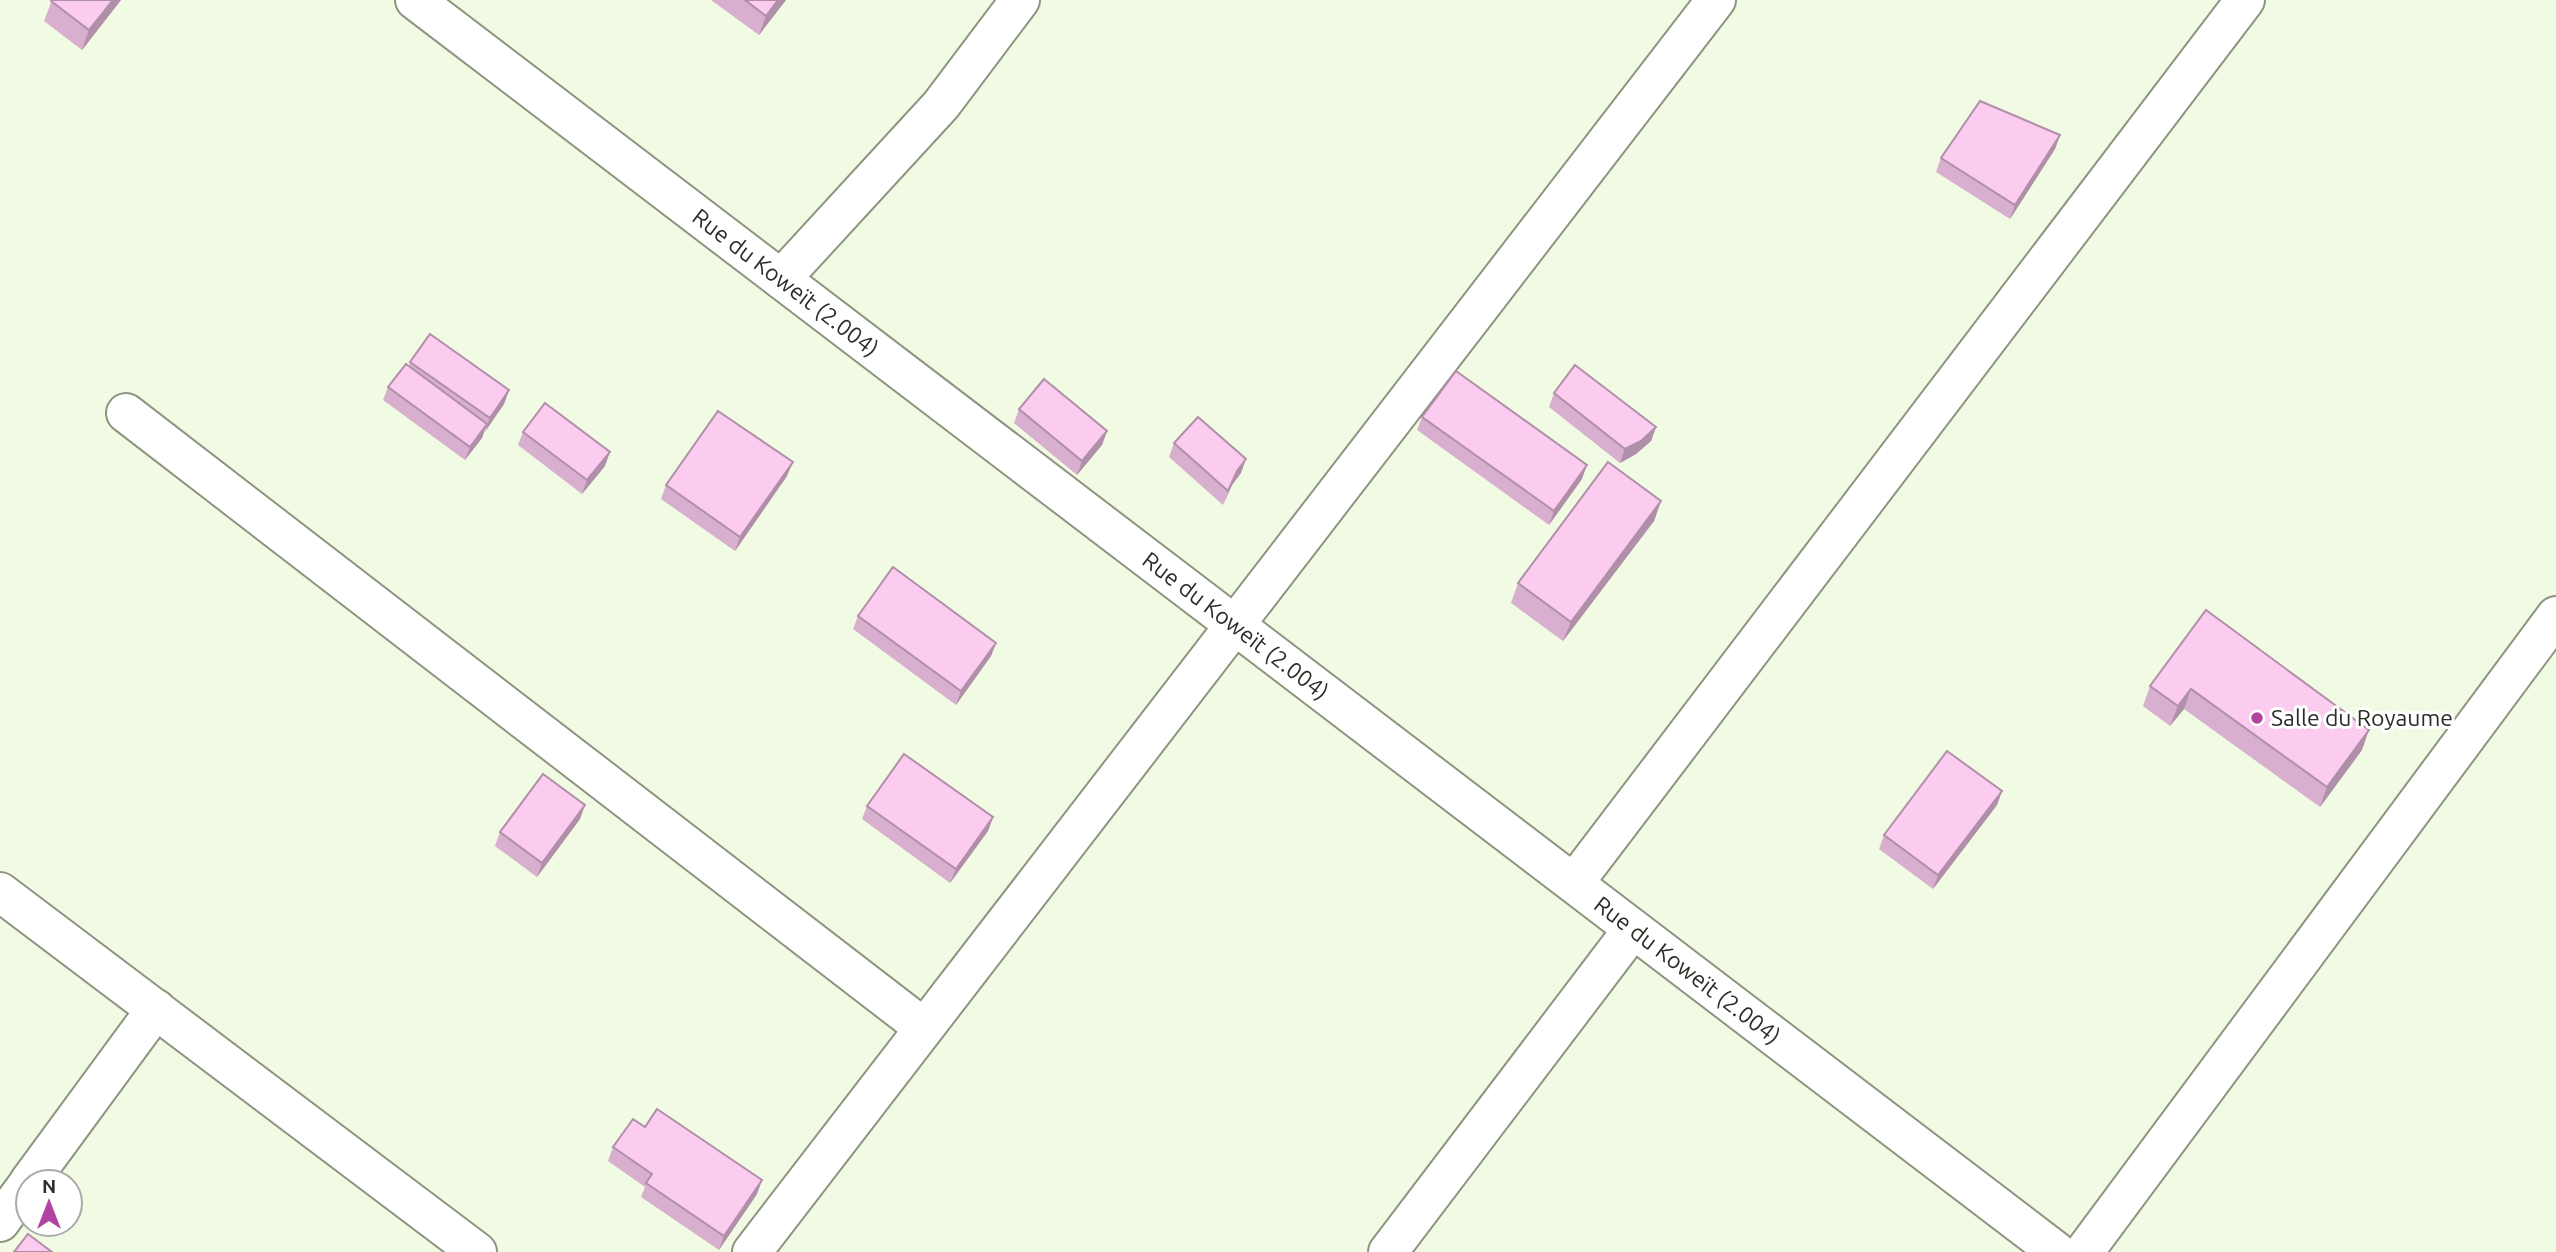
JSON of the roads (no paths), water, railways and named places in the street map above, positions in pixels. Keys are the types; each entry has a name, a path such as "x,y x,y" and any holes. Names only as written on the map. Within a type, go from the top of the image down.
{"street":[{"name":"Rue du Koweït (2.004)","path":"415,0 2057,1252"},
{"path":"781,279 942,105 1020,0"},
{"path":"751,1252 1716,0"},
{"path":"1574,883 2245,0"},
{"path":"126,413 924,1028"},
{"path":"2084,1252 2556,616"},
{"path":"0,892 477,1252"},
{"path":"1388,1252 1633,929"},
{"path":"40,1168 156,1009"},
{"path":"0,1222 14,1203"}],"place":[{"name":"Salle du Royaume","path":"2257,718"}]}
